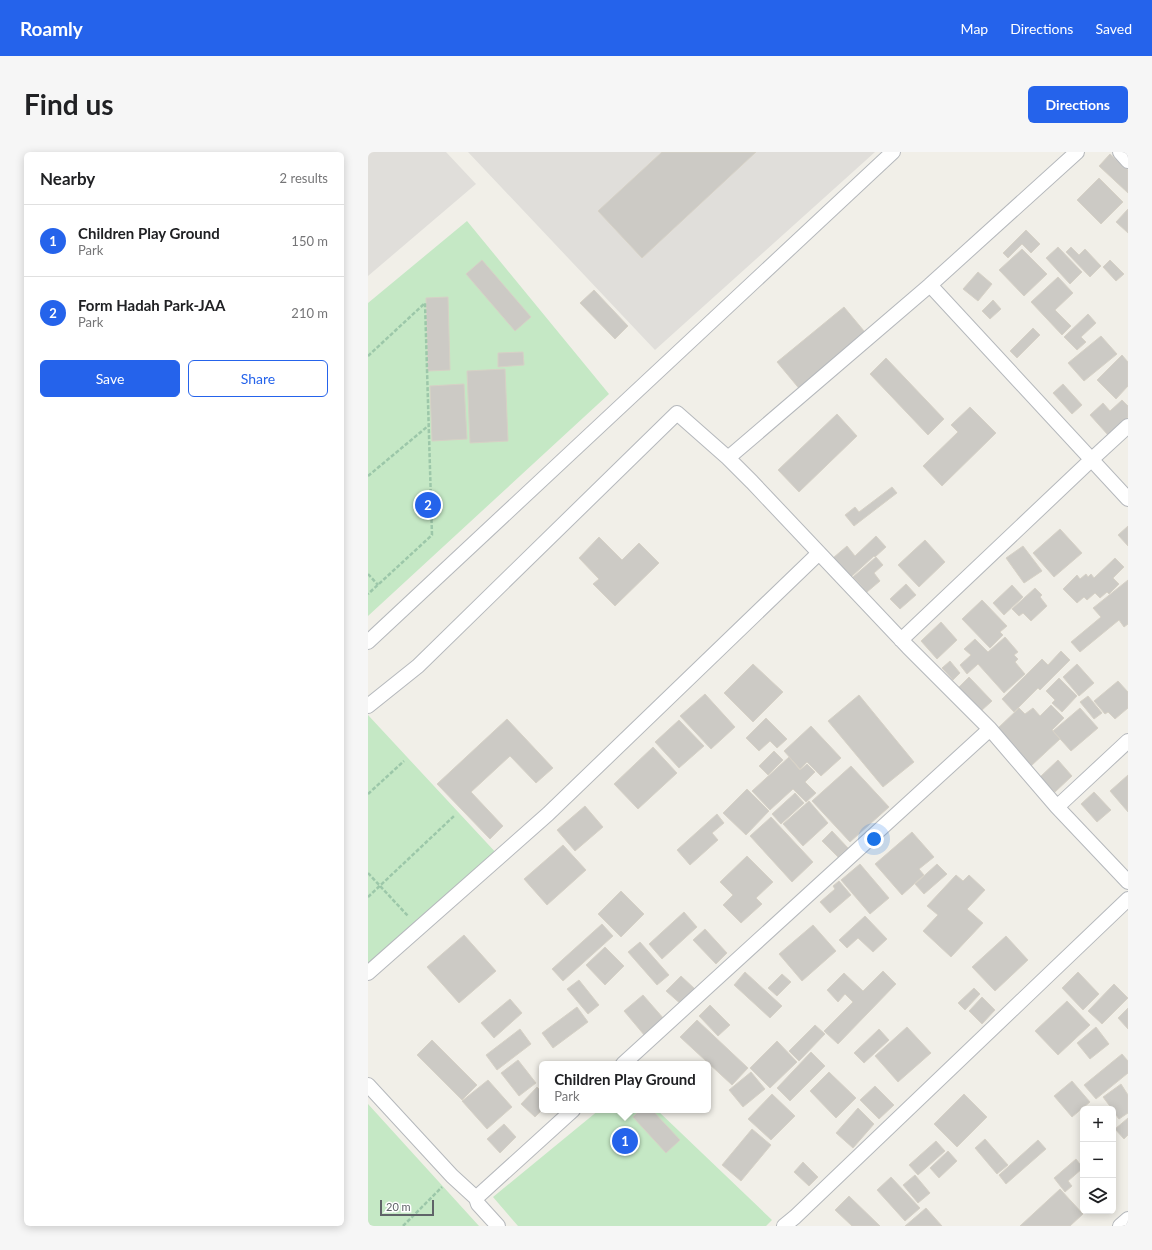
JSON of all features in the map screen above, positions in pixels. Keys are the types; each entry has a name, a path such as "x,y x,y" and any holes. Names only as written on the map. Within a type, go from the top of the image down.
{"street":[{"path":"368,642 893,152"},
{"path":"728,458 930,285 1077,152"},
{"path":"1120,152 1128,160"},
{"path":"930,285 1090,460 1128,499"},
{"path":"368,706 418,666 677,413 728,458 757,487 902,640 990,729 1057,807 1128,882"},
{"path":"902,640 1090,460 1128,426"},
{"path":"368,973 548,814 819,553"},
{"path":"626,1061 990,729"},
{"path":"1057,807 1128,741"},
{"path":"784,1226 1128,900"},
{"path":"368,1085 452,1176 476,1198 478,1204 498,1226"},
{"path":"476,1198 570,1113"},
{"path":"1120,1226 1128,1219"}],"path":[{"path":"368,356 425,303 432,535 368,594"},
{"path":"368,476 428,426"},
{"path":"368,574 378,585"},
{"path":"368,794 404,761"},
{"path":"368,897 454,816"},
{"path":"368,873 419,928"},
{"path":"403,1226 452,1176"}],"shaded area":[{"path":"368,152 446,152 476,184 368,276"},
{"path":"468,152 875,152 655,350"}],"green space":[{"path":"467,221 609,394 368,616 368,303"},
{"path":"368,715 499,856 368,972"},
{"path":"368,1104 479,1226 368,1226"},
{"path":"595,1113 660,1113 772,1220 766,1226 518,1226 493,1197"}],"building":[{"path":"662,152 756,152 642,258 598,211"},
{"path":"1110,154 1128,170 1128,193 1099,166"},
{"path":"1099,178 1123,202 1101,224 1077,200"},
{"path":"1128,209 1128,233 1116,222"},
{"path":"1026,230 1040,244 1031,253 1022,244 1008,258 1003,253"},
{"path":"1058,247 1082,272 1070,284 1046,258"},
{"path":"1071,247 1079,255 1085,249 1101,266 1090,277 1066,252"},
{"path":"1022,249 1047,274 1024,296 999,270"},
{"path":"482,260 531,317 515,331 466,274"},
{"path":"1110,260 1124,274 1116,281 1103,267"},
{"path":"978,272 992,284 978,301 963,289"},
{"path":"1058,277 1073,293 1055,310 1071,326 1062,335 1031,302"},
{"path":"594,290 628,326 615,339 580,303"},
{"path":"448,297 450,370 428,371 426,298"},
{"path":"993,300 1001,309 990,319 982,311"},
{"path":"844,307 869,337 802,392 777,362"},
{"path":"1088,314 1096,323 1081,337 1086,342 1077,350 1064,337"},
{"path":"1033,328 1040,335 1017,358 1010,351"},
{"path":"1101,336 1117,354 1084,381 1068,363"},
{"path":"523,352 524,365 498,367 498,353"},
{"path":"1122,355 1128,362 1128,386 1116,399 1097,380"},
{"path":"886,358 944,419 928,435 870,374"},
{"path":"505,369 508,441 470,443 467,371"},
{"path":"464,384 467,439 432,441 430,386"},
{"path":"1063,384 1082,405 1072,414 1053,393"},
{"path":"1122,400 1128,406 1128,417 1108,435 1090,415 1103,403 1110,411"},
{"path":"970,407 996,433 942,486 923,466 958,432 951,425"},
{"path":"837,414 857,436 799,492 778,470"},
{"path":"892,487 897,493 854,526 845,515 855,507 859,512"},
{"path":"1128,526 1128,546 1118,535"},
{"path":"1060,529 1082,553 1054,577 1033,553"},
{"path":"876,536 886,547 851,577 833,558 847,546 855,556"},
{"path":"599,537 622,560 639,543 659,563 615,606 593,584 599,579 579,558"},
{"path":"925,540 945,562 919,587 898,565"},
{"path":"1023,546 1042,571 1024,583 1006,558"},
{"path":"876,557 883,565 874,573 880,581 867,592 853,577"},
{"path":"1115,558 1124,567 1113,578 1119,584 1109,594 1107,592 1100,598 1095,593 1087,600 1084,597 1077,603 1063,589 1077,575 1080,579 1086,574 1088,577 1091,574 1094,578"},
{"path":"1128,580 1128,624 1124,627 1119,620 1080,652 1071,642 1101,617 1093,608"},
{"path":"906,584 916,595 900,609 890,599"},
{"path":"1012,585 1023,597 1004,615 993,603"},
{"path":"1035,588 1042,595 1040,597 1047,606 1031,621 1023,613 1019,616 1012,609"},
{"path":"982,600 1007,626 1000,632 1003,635 990,648 962,619"},
{"path":"941,622 957,640 937,659 921,641"},
{"path":"1005,637 1018,652 1014,655 1018,659 1015,662 1025,674 1004,693 978,664 967,674 960,665 971,655 964,649 975,639 988,652"},
{"path":"1061,651 1070,660 1040,690 1038,688 1014,712 1002,699 1042,659 1048,665"},
{"path":"950,661 960,673 953,680 942,668"},
{"path":"753,664 783,692 753,722 724,693"},
{"path":"1077,664 1094,683 1079,696 1063,677"},
{"path":"969,677 992,701 981,711 958,688"},
{"path":"1059,678 1077,696 1062,712 1052,703 1055,700 1046,691"},
{"path":"1118,681 1128,692 1128,708 1115,719 1108,712 1105,714 1094,701"},
{"path":"705,694 735,727 711,749 680,716"},
{"path":"859,695 914,762 883,787 828,721"},
{"path":"1088,696 1102,713 1094,719 1080,702"},
{"path":"1051,705 1064,718 1052,730 1060,739 1031,766 997,729 1019,708 1025,714 1033,708 1040,716"},
{"path":"1080,708 1098,728 1071,751 1053,731"},
{"path":"766,718 787,739 777,748 770,741 759,751 746,738"},
{"path":"507,719 553,768 536,783 510,756 471,792 503,826 490,839 437,784"},
{"path":"679,720 704,746 679,768 655,742"},
{"path":"811,726 841,758 821,776 807,762 800,769 784,751"},
{"path":"653,747 677,773 638,809 614,784"},
{"path":"774,751 783,760 768,775 759,766"},
{"path":"789,757 800,770 807,764 815,772 805,782 816,793 806,802 793,789 770,810 752,791"},
{"path":"1058,760 1072,776 1055,792 1040,777"},
{"path":"851,766 889,807 850,842 812,801"},
{"path":"1128,775 1128,812 1110,791"},
{"path":"747,789 769,811 746,835 723,813"},
{"path":"1094,792 1111,810 1097,822 1081,804"},
{"path":"795,793 804,803 781,824 772,814"},
{"path":"809,801 828,823 803,846 783,824"},
{"path":"585,806 603,827 575,851 557,830"},
{"path":"717,814 724,823 712,833 718,840 690,865 677,850"},
{"path":"771,817 813,862 792,882 750,836"},
{"path":"832,831 848,848 838,857 822,841"},
{"path":"912,832 934,857 919,869 924,875 902,895 875,864"},
{"path":"563,845 586,870 547,905 524,879"},
{"path":"747,856 773,882 756,898 762,904 741,923 723,905 733,895 720,882"},
{"path":"860,864 889,898 870,914 841,880"},
{"path":"937,864 947,874 924,894 915,884"},
{"path":"956,875 963,881 969,875 985,890 967,909 983,923 951,957 923,931 938,915 927,906"},
{"path":"839,881 851,895 830,913 820,902 835,889 833,886"},
{"path":"621,891 644,914 621,937 598,914"},
{"path":"684,912 697,927 662,959 649,944"},
{"path":"865,916 887,939 873,952 858,938 847,948 839,940"},
{"path":"602,924 613,936 563,981 552,969"},
{"path":"813,925 836,951 802,981 779,954"},
{"path":"705,929 727,953 716,964 693,940"},
{"path":"464,935 496,971 459,1003 427,967"},
{"path":"1006,936 1028,960 995,991 972,967"},
{"path":"640,942 669,975 657,985 628,952"},
{"path":"605,947 624,966 605,985 586,965"},
{"path":"883,971 896,984 838,1044 824,1031 853,1002 845,994 838,1002 827,990 844,973 863,991"},
{"path":"745,972 782,1006 770,1018 734,985"},
{"path":"1078,972 1099,994 1083,1010 1062,988"},
{"path":"782,974 791,982 777,996 768,988"},
{"path":"681,976 696,990 682,1005 666,991"},
{"path":"579,980 599,1005 588,1014 567,989"},
{"path":"1114,984 1128,998 1102,1024 1088,1011"},
{"path":"974,988 980,994 965,1010 958,1003"},
{"path":"643,995 664,1019 645,1036 624,1011"},
{"path":"982,997 995,1010 982,1024 969,1011"},
{"path":"510,999 522,1013 494,1038 481,1023"},
{"path":"1067,1001 1090,1025 1058,1055 1035,1031"},
{"path":"710,1005 730,1025 718,1036 699,1016"},
{"path":"577,1007 588,1022 553,1048 542,1033"},
{"path":"1128,1008 1128,1029 1118,1018"},
{"path":"697,1020 748,1068 732,1085 711,1066 711,1061 706,1061 680,1037"},
{"path":"815,1025 825,1034 799,1061 789,1051"},
{"path":"907,1027 931,1053 898,1082 875,1056"},
{"path":"1096,1027 1109,1044 1090,1059 1077,1043"},
{"path":"520,1029 531,1044 497,1070 486,1055"},
{"path":"879,1029 889,1040 864,1063 854,1053"},
{"path":"432,1040 477,1085 462,1100 417,1055"},
{"path":"777,1041 797,1062 770,1088 750,1068"},
{"path":"811,1052 825,1066 790,1101 777,1088"},
{"path":"1122,1054 1128,1061 1128,1073 1096,1099 1084,1085"},
{"path":"518,1060 536,1083 519,1096 501,1073"},
{"path":"751,1072 765,1089 743,1107 729,1090"},
{"path":"829,1072 856,1098 836,1118 810,1091"},
{"path":"488,1080 512,1107 487,1129 462,1101"},
{"path":"1072,1081 1090,1102 1085,1106 1080,1106 1080,1110 1072,1117 1054,1096"},
{"path":"1121,1084 1128,1095 1128,1113 1119,1119 1116,1115 1116,1106 1110,1106 1103,1097"},
{"path":"875,1086 894,1105 879,1119 860,1100"},
{"path":"537,1087 539,1089 539,1113 535,1117 521,1104"},
{"path":"772,1094 795,1116 771,1140 748,1119"},
{"path":"964,1094 987,1117 957,1147 934,1124"},
{"path":"858,1108 874,1124 853,1148 836,1133"},
{"path":"637,1113 655,1113 680,1140 666,1153 633,1117"},
{"path":"1128,1118 1128,1135 1124,1139 1116,1128"},
{"path":"504,1124 516,1137 500,1153 487,1139"},
{"path":"752,1129 771,1145 741,1181 722,1165"},
{"path":"985,1139 1008,1165 997,1174 975,1148"},
{"path":"1038,1140 1046,1149 1006,1184 999,1175"},
{"path":"936,1141 945,1151 918,1175 909,1165"},
{"path":"948,1151 957,1161 939,1178 930,1168"},
{"path":"1076,1159 1080,1164 1080,1171 1068,1181 1072,1186 1065,1192 1054,1178"},
{"path":"803,1162 818,1177 809,1186 794,1172"},
{"path":"915,1175 930,1193 918,1203 903,1185"},
{"path":"891,1177 920,1208 905,1221 877,1190"},
{"path":"1060,1189 1080,1211 1080,1214 1083,1214 1070,1226 1020,1226"},
{"path":"849,1196 880,1226 852,1226 835,1210"},
{"path":"926,1208 942,1226 905,1226"}],"place":[{"name":"Form Hadah Park-JAA","path":"428,505"},
{"name":"Children Play Ground","path":"625,1141"}]}
